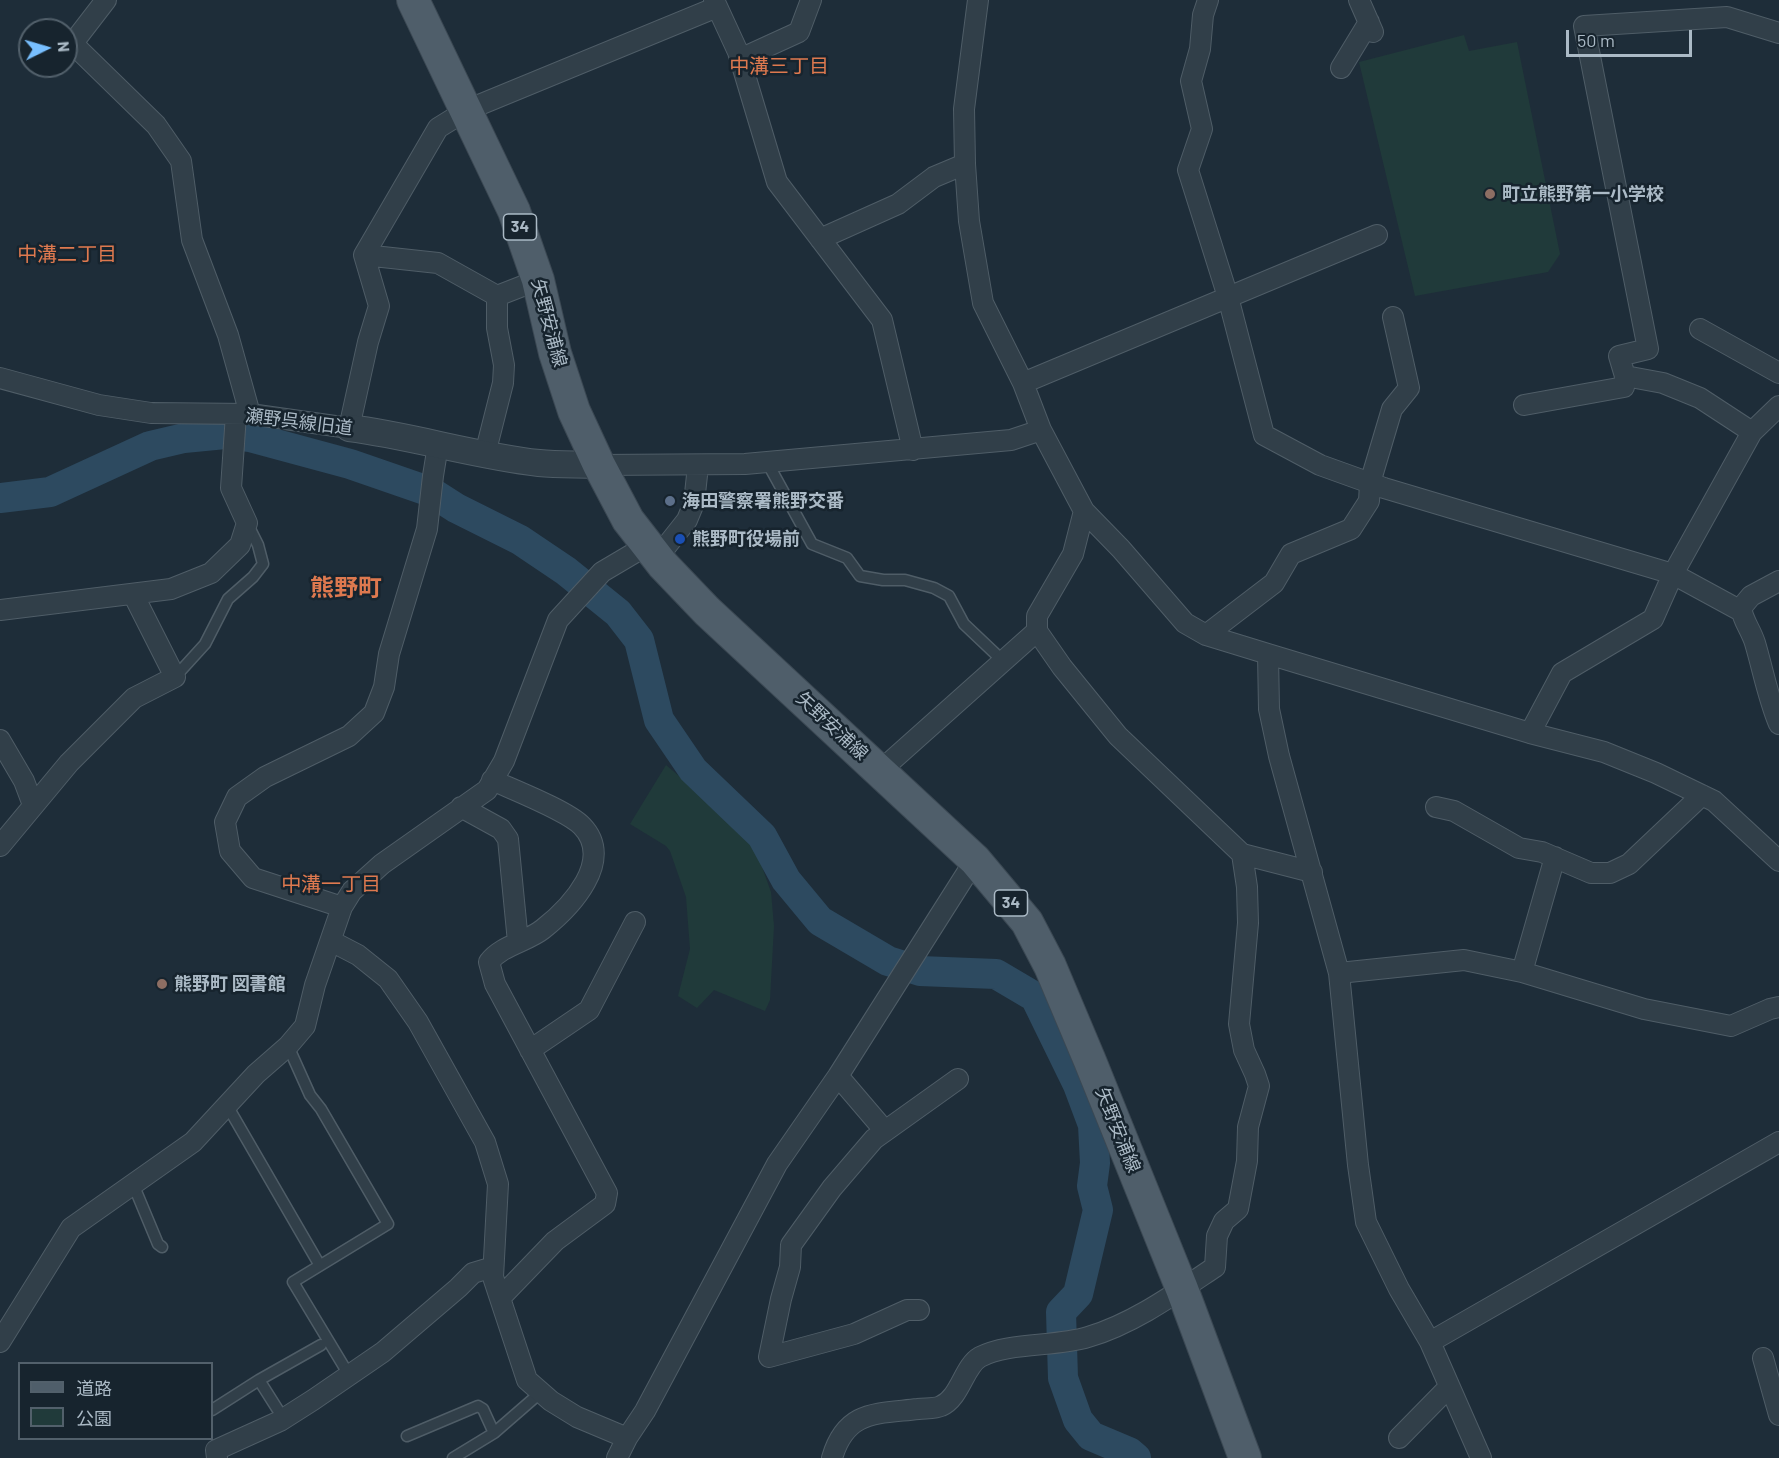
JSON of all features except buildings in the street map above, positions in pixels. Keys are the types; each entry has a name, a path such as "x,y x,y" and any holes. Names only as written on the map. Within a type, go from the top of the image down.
{"main road":[{"name":"矢野安浦線","path":"413,0 514,211 538,280 555,353 574,411 598,465 628,520 652,552 707,611 975,860 1027,922 1050,966 1182,1289 1245,1458"}],"street":[{"path":"0,610 171,589 212,573 240,545 247,523 231,488 239,424 228,335 192,240 180,161 156,125 76,47 76,39 106,0"},
{"path":"740,59 799,32 811,0"},
{"path":"978,0 964,109 969,221 983,303 1023,383 1041,430 1084,511 1121,549 1185,623 1206,635 1530,733 1604,752 1714,801 1779,861"},
{"path":"1208,0 1203,15 1200,49 1191,81 1202,129 1188,170 1228,297 1264,435 1320,465 1370,483 1673,574 1741,611"},
{"path":"1341,68 1371,27 1359,0"},
{"path":"349,428 368,342 379,306 364,255 438,128 466,110 716,3 740,59 777,182 882,320 913,450"},
{"path":"1524,405 1624,387 1625,376 1619,356 1648,349 1584,26 1726,17 1779,33"},
{"path":"820,239 898,204 934,177 965,164"},
{"path":"1023,383 1377,235"},
{"path":"364,255 438,263 496,296"},
{"path":"496,296 538,280"},
{"path":"485,454 503,383 504,365 497,327 496,296"},
{"path":"1206,635 1274,583 1291,554 1351,529 1369,501 1370,483 1392,409 1409,388 1394,317"},
{"path":"1700,329 1779,372"},
{"path":"1625,376 1663,383 1700,398 1752,432"},
{"name":"瀬野呉線旧道","path":"0,378 99,405 239,424 349,428 387,433 438,445 539,463 598,465"},
{"path":"1530,733 1562,673 1653,619 1673,574 1752,432 1777,412"},
{"path":"598,465 698,466 767,462 1011,440 1041,430"},
{"path":"342,907 253,878 230,851 225,822 237,797 266,777 349,736 374,712 384,687 389,654 427,529 438,445"},
{"path":"0,1342 71,1228 193,1142 228,1107 256,1074 288,1046 305,1026 315,985 342,907 352,891 382,864 487,790 504,761 558,620 602,572 652,552 687,520 694,502 698,466"},
{"path":"1084,511 1073,554 1037,616 1037,631 1062,667 1118,736 1242,854 1312,872"},
{"path":"1779,581 1751,596 1743,603 1741,611 1754,641 1779,724"},
{"path":"0,846 69,763 134,698 175,677 133,594"},
{"path":"880,771 1037,631"},
{"path":"1268,654 1269,709 1279,756 1339,973 1358,1165 1366,1222 1399,1289 1430,1342 1481,1458"},
{"path":"0,740 24,781 33,805"},
{"path":"492,780 569,817 583,827 593,843 594,857 590,877 562,912 542,930 495,955 489,962 495,984 607,1193 605,1204 555,1241 500,1298"},
{"path":"1436,807 1454,811 1519,848 1542,852 1592,873 1610,873 1629,864 1702,795"},
{"path":"461,807 501,830 508,839 518,942"},
{"path":"831,1458 840,1437 854,1422 870,1415 941,1406 953,1397 978,1358 994,1352 1087,1338 1137,1316 1215,1267 1217,1236 1224,1221 1238,1209 1246,1161 1248,1127 1259,1086 1244,1050 1239,1024 1248,923 1247,887 1242,854"},
{"path":"1522,972 1555,857"},
{"path":"617,1458 645,1411 777,1164 838,1076 975,860"},
{"path":"530,1050 589,1010 635,922"},
{"path":"331,941 358,955 388,979 418,1022 485,1142 498,1184 493,1277 527,1380 540,1393 577,1418 627,1438"},
{"path":"1339,973 1464,960 1522,972 1644,1009 1731,1026 1779,1007"},
{"path":"838,1076 885,1131"},
{"path":"919,1310 907,1310 854,1334 768,1357 790,1267 791,1245 832,1188 874,1139 958,1079"},
{"path":"1430,1342 1779,1142"},
{"path":"218,1458 216,1450 283,1418 349,1375 383,1352 473,1273 493,1267"},
{"path":"1763,1358 1779,1415"},
{"path":"1399,1438 1449,1387"}],"lane":[{"path":"767,462 812,544 847,558 860,576 883,580 905,580 934,588 949,596 964,624 1002,660"},
{"path":"175,677 205,644 228,599 253,577 263,564 258,545 247,523"},
{"path":"288,1046 310,1095 321,1109 388,1224 292,1282 349,1375"},
{"path":"228,1107 319,1264"},
{"path":"133,1184 150,1228 162,1247"},
{"path":"213,1409 321,1345"},
{"path":"259,1380 283,1418"},
{"path":"453,1458 495,1433 540,1393"},
{"path":"407,1436 478,1406 483,1409 495,1433"}],"green space":[{"path":"1464,35 1469,51 1517,42 1560,254 1548,272 1415,296 1359,62"},
{"path":"666,765 745,832 761,864 771,892 774,926 770,1000 765,1011 714,990 697,1008 678,996 690,949 686,897 670,851 666,846 630,824"}],"waterway":[{"path":"0,498 50,492 150,446 184,438 225,434 250,437 350,464 431,492 456,508 520,540 566,571 618,613 639,640 659,720 693,770 762,836 786,880 820,921 888,961 920,971 996,974 1035,997 1078,1085 1093,1125 1095,1163 1092,1186 1098,1210 1078,1294 1061,1312 1063,1378 1078,1420 1091,1436 1129,1452 1136,1458"}],"place":[{"name":"町立熊野第一小学校","path":"1490,194"},
{"name":"海田警察署熊野交番","path":"670,501"},
{"name":"熊野町役場前","path":"680,539"},
{"name":"熊野町 図書館","path":"162,984"}],"district":[{"name":"中溝三丁目","path":"779,66"},
{"name":"中溝二丁目","path":"67,254"},
{"name":"熊野町","path":"346,588"},
{"name":"中溝一丁目","path":"331,884"}]}
